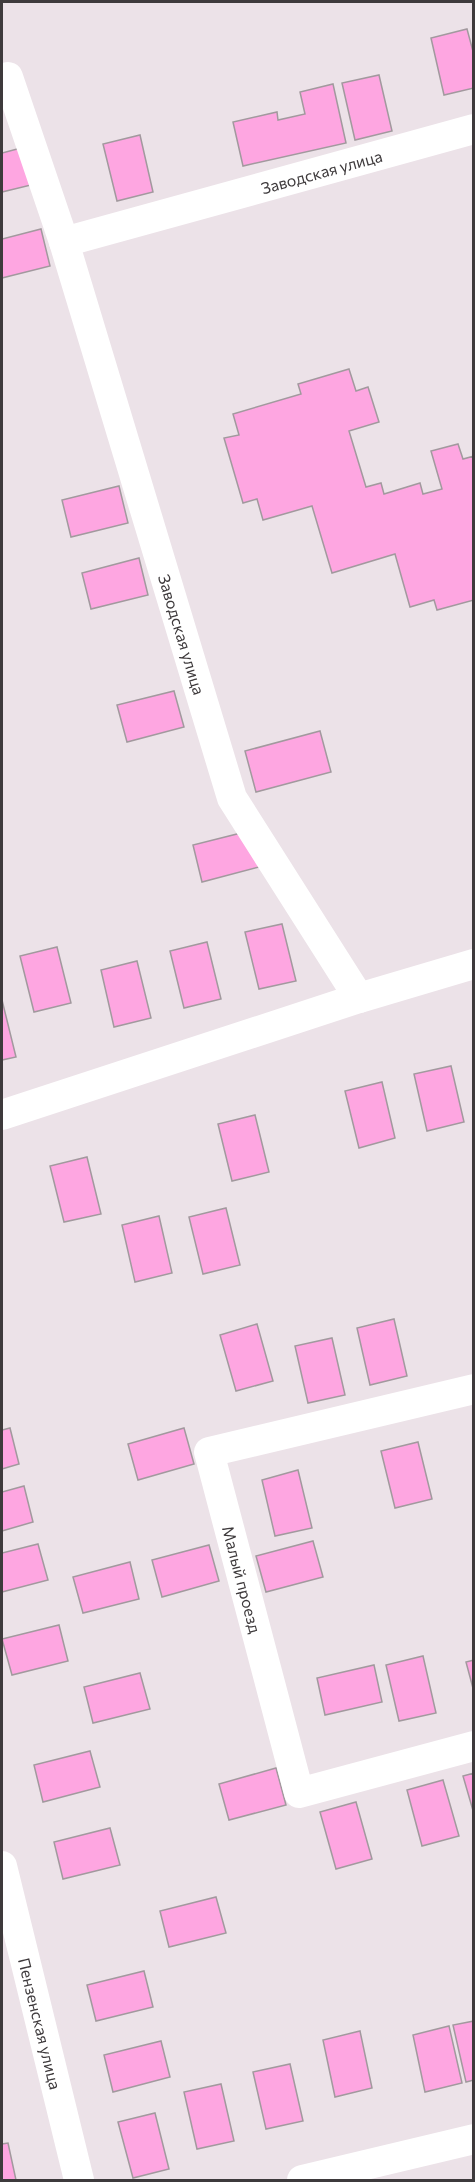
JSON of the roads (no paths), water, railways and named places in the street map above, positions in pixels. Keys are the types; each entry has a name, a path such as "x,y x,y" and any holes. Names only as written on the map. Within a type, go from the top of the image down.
{"street":[{"name":"Заводская улица","path":"8,77 64,242 232,798 360,998"},
{"name":"Заводская улица","path":"64,242 474,129"},
{"path":"2,1115 360,998 474,964"},
{"name":"Малый проезд","path":"474,1389 209,1452 299,1793 474,1746"},
{"name":"Пензенская улица","path":"2,1866 80,2181"},
{"path":"302,2181 474,2139"}]}
